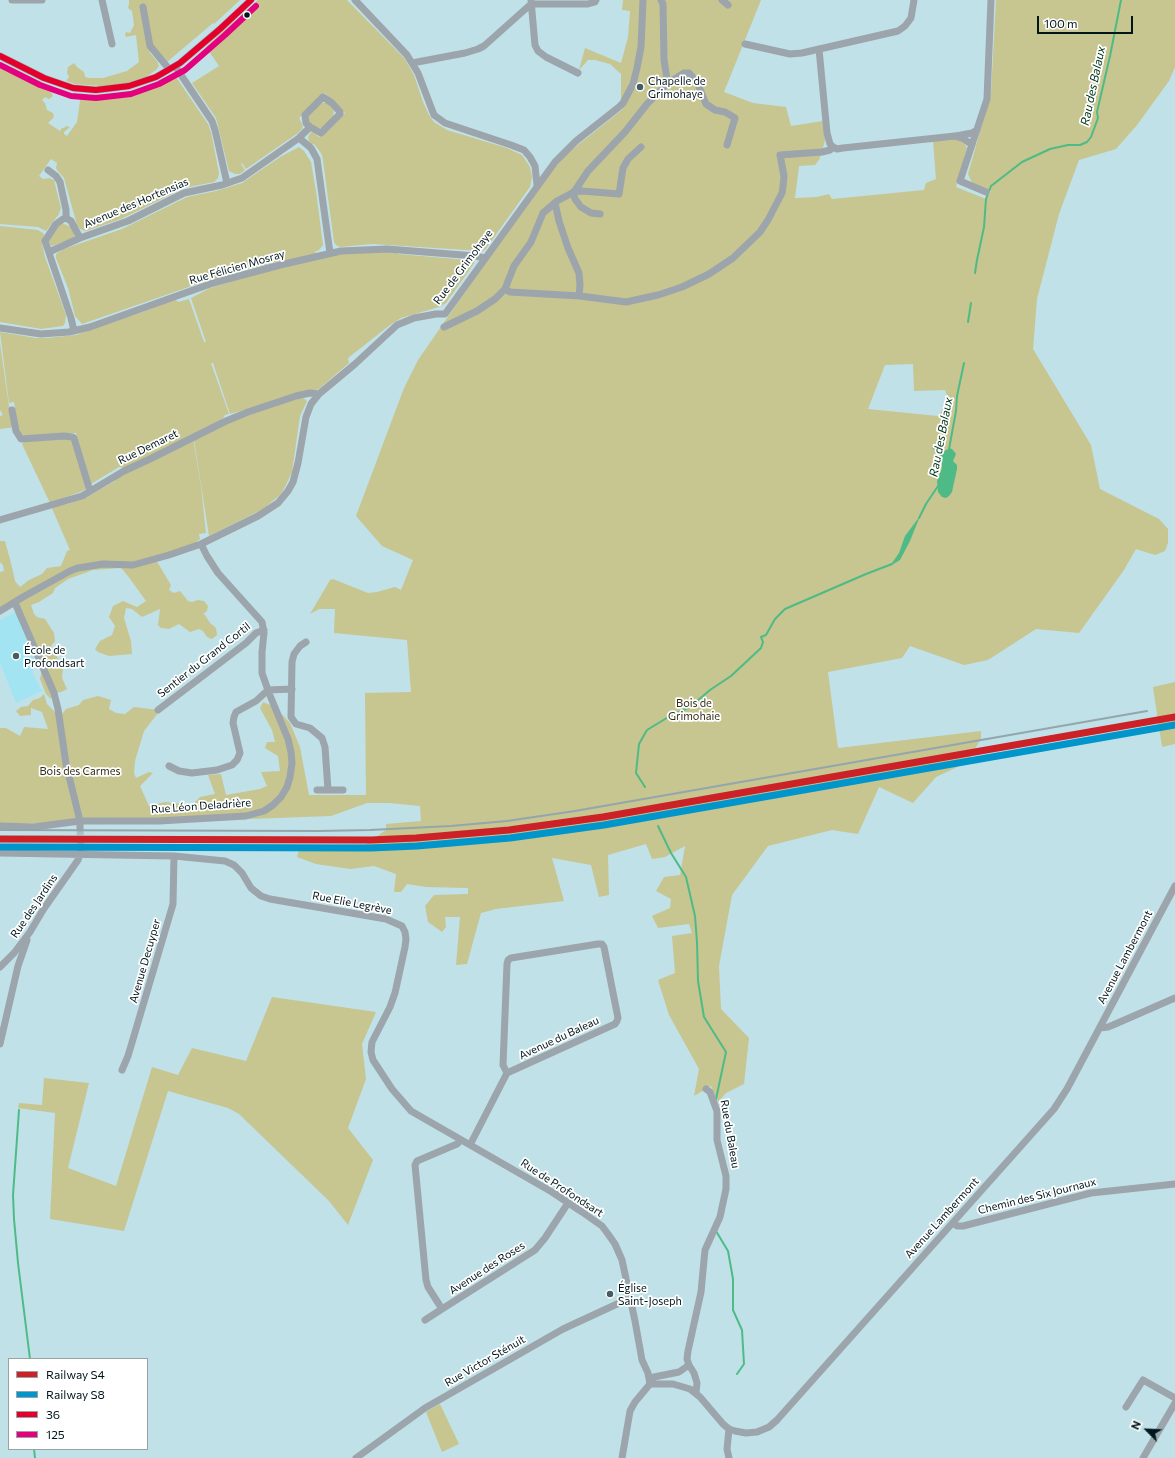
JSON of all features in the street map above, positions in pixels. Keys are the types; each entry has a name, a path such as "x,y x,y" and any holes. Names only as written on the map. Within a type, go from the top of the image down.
{"street":[{"path":"12,0 42,0"},
{"path":"102,0 112,44"},
{"path":"0,56 44,78 73,88 96,90 129,86 144,82 172,68 220,29 250,0"},
{"path":"355,0 407,55 418,73 434,116 445,123 518,147 530,156 535,166 537,185"},
{"path":"412,63 465,53 484,46 531,2 588,4 593,3 596,0"},
{"name":"Rue de Grimohaye","path":"0,611 52,580 78,568 103,564 133,565 153,560 201,544 265,512 278,503 291,487 295,475 306,417 313,401 319,394 355,364 397,325 414,318 445,314 548,169 576,141 619,107 633,84 637,68 643,0"},
{"path":"662,0 664,60 667,79 664,86"},
{"path":"745,44 790,54 819,49 898,30 905,26 911,18 914,0"},
{"path":"986,192 960,182 987,99 991,0"},
{"path":"531,2 535,45 538,52 546,58 578,73"},
{"path":"143,7 150,46 172,68 212,121 227,183"},
{"path":"819,49 827,133 830,144 833,147 843,148 956,136 972,133 976,130"},
{"path":"600,214 591,213 581,206 575,199 574,192 588,172 625,132 647,104 664,86 684,73 688,73 697,82 706,104 715,110 725,112 735,118 727,145"},
{"path":"323,97 332,103 340,112 340,114 321,133 310,127 306,123 305,115 323,97"},
{"name":"Avenue des Hortensias","path":"50,252 80,238 128,221 184,193 242,178 299,138 310,127"},
{"path":"956,136 964,139 972,145"},
{"path":"299,138 311,148 317,159 330,253"},
{"path":"505,289 510,292 579,296 626,302 682,287 709,274 733,258 760,232 782,193 784,176 780,155 822,152 830,150 833,147"},
{"path":"444,327 477,311 495,299 505,289 514,266 531,242 543,213 555,203 574,192 582,191 619,194 623,168 628,159 641,148"},
{"path":"535,166 548,169"},
{"path":"48,170 58,177 60,182 66,210 66,218"},
{"path":"555,203 568,248 579,273 579,296"},
{"path":"66,218 71,221 80,238"},
{"path":"66,218 60,220 46,238 46,243 74,331"},
{"name":"Rue Félicien Mosray","path":"0,328 41,334 74,331 90,327 213,283 330,253 352,250 387,249 485,258"},
{"path":"306,394 313,401"},
{"name":"Rue Demaret","path":"0,520 82,496 112,477 228,420 277,402 306,394 319,394"},
{"path":"12,410 16,431 21,439 64,436 74,438 90,491"},
{"path":"201,544 213,567 261,619 264,630"},
{"path":"15,603 54,693 58,709 66,764 80,824"},
{"name":"Rue Léon Deladrière","path":"0,826 34,827 246,816 264,811 273,805 281,797 287,787 292,763 288,739 262,673 261,665 264,630"},
{"name":"Sentier du Grand Cortil","path":"158,710 241,647 256,633 264,630"},
{"path":"306,642 300,646 294,654 292,662 292,717 296,724 310,728 322,738 325,747 328,790"},
{"path":"169,766 179,771 196,772 217,770 232,765 237,760 240,753 233,722 234,715 238,710 258,699 268,690 292,689"},
{"path":"317,790 343,790"},
{"name":"Rue Elie Legrève","path":"0,853 81,852 89,854 174,856 225,861 234,865 242,873 255,892 261,896 270,899 386,919 402,926 406,939 395,993 390,1007 372,1042 371,1052 373,1060 392,1089 411,1111 489,1156"},
{"name":"Rue des Jardins","path":"0,967 14,953 30,932 42,910 78,860 81,852"},
{"name":"Avenue Decuyper","path":"122,1070 128,1056 173,904 174,856"},
{"name":"Avenue Lambermont","path":"729,1429 752,1433 763,1430 773,1424 1054,1109 1067,1089 1175,886"},
{"path":"0,1044 18,966 30,932"},
{"name":"Avenue du Baleau","path":"602,944 604,947 618,1018 615,1024 507,1073 503,1065 508,960 511,958 602,944"},
{"path":"1100,1028 1114,1025 1175,998"},
{"path":"470,1145 507,1073"},
{"name":"Rue du Baleau","path":"696,1393 696,1378 689,1365 687,1356 701,1292 706,1250 720,1217 726,1189 726,1176 718,1140 717,1111 710,1092 706,1089"},
{"name":"Avenue des Roses","path":"442,1309 427,1284 420,1222 416,1163 420,1159 457,1144 461,1140"},
{"name":"Rue de Profondsart","path":"489,1156 568,1203 599,1224 612,1238 622,1260 636,1321 642,1360 650,1381"},
{"name":"Chemin des Six Journaux","path":"953,1223 957,1226 963,1226 1091,1193 1175,1184"},
{"name":"Avenue des Roses","path":"425,1320 535,1250 545,1238 568,1203"},
{"name":"Rue Victor Sténuit","path":"356,1458 365,1455 420,1411 452,1392 563,1328 630,1298"},
{"path":"622,1458 630,1411 650,1381 679,1372 689,1365"},
{"path":"1126,1407 1143,1380 1175,1398"},
{"path":"650,1381 682,1386 696,1393 716,1417 729,1429 727,1448 729,1458"},
{"path":"1143,1458 1175,1403"}],"shaded area":[{"path":"933,447 944,451 950,448 956,454 953,461 957,465 957,469 952,492 946,498 942,497 938,492 937,481 942,468 942,462 940,455 932,448"},
{"path":"920,516 910,541 900,560 890,566 899,553 905,536"},
{"name":"École de Profondsart","path":"16,612 33,649 33,675 42,691 16,703 0,663 0,620"}],"green space":[{"path":"129,0 240,0 214,24 213,23 167,62 148,46 150,53 157,61 159,66 146,77 123,85 100,86 75,84 66,81 69,77 67,73 68,67 74,63 84,72 85,77 103,78 127,71 139,62 136,35 126,37 125,34 126,32 130,33 134,25 132,11 128,8"},
{"path":"258,0 347,0 405,59 414,75 423,102 434,122 447,130 507,148 522,155 530,167 532,177 530,187 485,250 372,244 340,247 336,245 334,242 322,155 314,144 310,145 308,138 310,133 313,132 319,137 345,113 325,93 299,118 303,126 298,133 246,169 242,163 241,164 245,170 240,174 235,174 229,171 216,118 192,83 219,66 206,47"},
{"path":"623,0 761,0 724,92 753,103 786,107 791,126 823,121 825,140 822,152 815,165 799,166 795,198 817,197 829,194 832,199 924,190 926,183 936,179 933,141 958,138 967,148 956,187 986,199 991,191 972,183 968,174 991,93 996,0 1175,0 1175,67 1169,81 1137,125 1116,149 1079,160 1059,214 1037,299 1033,349 1091,445 1100,489 1159,519 1168,529 1168,543 1165,551 1155,555 1136,549 1124,570 1079,633 1036,629 988,660 964,665 910,646 902,658 828,672 838,748 981,731 981,738 968,762 936,777 913,803 879,787 858,834 832,830 768,846 732,895 719,966 721,1009 749,1038 744,1084 726,1093 718,1102 711,1086 694,1096 699,1069 669,1015 658,980 675,973 672,936 692,933 689,924 658,928 652,916 670,908 671,899 656,891 664,877 680,875 685,846 665,857 652,859 646,844 608,855 609,895 599,897 591,865 552,858 564,901 496,909 481,913 467,964 456,965 460,917 445,917 446,927 442,932 428,922 425,906 434,895 468,894 468,888 426,887 407,884 401,892 394,892 396,874 374,866 350,869 316,864 297,857 299,850 359,849 386,830 386,824 421,821 420,806 389,803 367,803 331,816 221,820 0,824 0,728 6,728 20,736 24,727 48,729 42,712 31,708 31,715 20,716 16,711 21,707 28,706 33,700 40,698 44,694 47,704 60,717 66,709 79,705 83,700 98,696 111,700 109,709 116,713 125,714 134,707 158,710 158,713 144,731 135,761 134,773 136,778 149,772 153,773 140,786 149,806 165,802 192,805 200,797 215,794 208,775 221,774 226,795 260,789 267,786 261,772 280,771 278,756 265,748 267,742 275,742 272,730 260,708 263,702 275,707 290,723 300,747 309,795 366,795 365,693 411,692 407,640 334,633 335,609 319,609 310,614 330,580 333,579 368,593 395,587 401,590 413,560 382,546 356,516 404,388 418,360 546,177 569,152 623,109 621,99 621,74 610,64 595,60 588,60 579,70 585,48 621,63 628,37 630,11 622,10","holes":["913,364 914,391 945,390 949,401 938,416 868,409 885,365"]},
{"path":"0,62 52,87 51,92 53,96 49,99 45,97 42,100 45,103 47,110 53,113 54,117 48,123 60,131 66,126 70,127 64,132 67,136 77,122 81,94 112,94 130,91 148,86 170,76 176,77 208,124 219,173 218,178 214,182 184,188 121,219 86,231 80,229 77,225 64,178 56,168 57,163 51,159 39,176 43,179 49,178 54,180 61,208 59,214 46,231 38,227 0,224"},
{"path":"323,103 327,103 332,107 334,111 333,117 325,126 321,128 314,128 309,121 309,115"},
{"path":"299,147 304,151 311,162 316,191 323,245 319,250 314,252 320,254 397,251 398,254 468,260 475,262 446,303 439,307 401,318 390,325 348,358 349,363 319,389 230,414 213,363 211,363 229,414 225,415 223,418 193,438 201,487 206,533 199,534 200,539 195,543 156,560 171,585 169,590 174,593 180,591 188,601 204,601 208,606 207,611 203,614 216,628 217,635 212,639 207,637 203,631 199,629 190,632 179,624 169,629 161,628 158,625 160,609 142,617 132,609 126,608 124,618 131,641 132,654 109,656 98,652 95,649 100,641 112,635 115,626 109,617 113,606 123,601 137,607 146,601 121,568 93,570 68,579 55,588 53,593 31,605 34,614 37,617 45,619 54,633 55,641 51,646 63,668 62,678 67,689 54,693 51,699 46,694 40,679 42,670 15,603 0,611 0,572 4,571 3,565 0,562 0,541 5,541 15,581 20,587 29,580 42,574 47,568 61,566 67,551 70,550 51,506 68,504 87,497 115,481 115,478 174,451 173,448 124,468 119,467 91,484 76,433 30,437 22,435 18,427 14,402 9,403 0,332 36,338 76,335 170,301 176,300 178,302 189,299 204,342 206,342 191,298 210,288 278,268 279,261 209,280 82,324 75,316 68,288 56,258 56,254 64,249 122,229 187,197 216,191 242,183 280,157"},
{"path":"62,223 71,227 74,232 74,238 52,246 50,245 48,239 58,225"},
{"path":"0,226 38,230 44,234 42,244 45,257 66,315 63,326 41,329 0,322"},
{"path":"0,343 9,406 12,410 15,427 0,429 0,416 3,415 0,410"},
{"path":"303,398 307,401 300,416 292,472 280,495 263,509 209,536 194,440 230,422 284,402"},
{"path":"60,438 73,442 86,489 50,503 22,444 24,442"},
{"path":"1175,682 1175,744 1162,747 1153,687"},
{"path":"272,997 376,1012 362,1044 366,1079 348,1128 373,1160 348,1225 329,1201 239,1114 228,1108 168,1091 124,1231 50,1219 55,1113 18,1108 19,1103 42,1105 44,1078 89,1083 68,1168 116,1186 152,1067 178,1075 192,1048 246,1061"},
{"path":"440,1404 459,1444 442,1452 426,1412"}],"waterway":[{"name":"Rau des Balaux","path":"975,273 984,227 986,199 991,186 1022,162 1050,149 1068,145 1080,145 1087,142 1091,137 1098,118 1097,112 1121,0"},
{"name":"Rau des Balaux","path":"968,322 971,303"},
{"name":"Rau des Balaux","path":"949,449 956,411 957,396 964,363"},
{"name":"Rau des Balaux","path":"919,518 938,486"},
{"name":"Rau des Balaux","path":"645,787 636,773 639,744 647,730 670,716 690,707 710,690 731,676 761,648 763,642 761,637 766,635 775,619 785,609 892,564"},
{"path":"658,826 671,853 686,877 695,916 698,981 704,1017 726,1052 716,1099"},
{"path":"19,1110 13,1195 14,1219 30,1358"},
{"path":"716,1231 728,1251 733,1279 733,1310 742,1330 744,1364 737,1374"},
{"path":"34,1450 35,1458"}],"tunnel":[{"path":"80,828 81,849"}],"railway":[{"path":"0,830 319,831 451,826 507,821 575,811 1147,711"},
{"path":"0,845 330,846 450,843 555,831 619,821 1150,728"}],"rail line":[{"name":"S4","path":"0,839 371,840 416,838 509,830 603,817 1175,717"},
{"name":"S8","path":"0,847 371,848 417,846 510,838 604,825 1175,725"}],"transit line":[{"name":"36","path":"0,56 44,78 73,88 96,90 129,86 156,77 180,63 251,0"},
{"name":"125","path":"0,65 40,85 71,96 96,98 131,94 159,84 185,70 256,6"}],"place":[{"name":"Chapelle de Grimohaye","path":"640,87"},
{"name":"École de Profondsart","path":"16,656"},
{"name":"Église Saint-Joseph","path":"610,1294"}],"park label":[{"name":"Bois de Grimohaie","path":"694,709"},
{"name":"Bois des Carmes","path":"80,771"}]}
